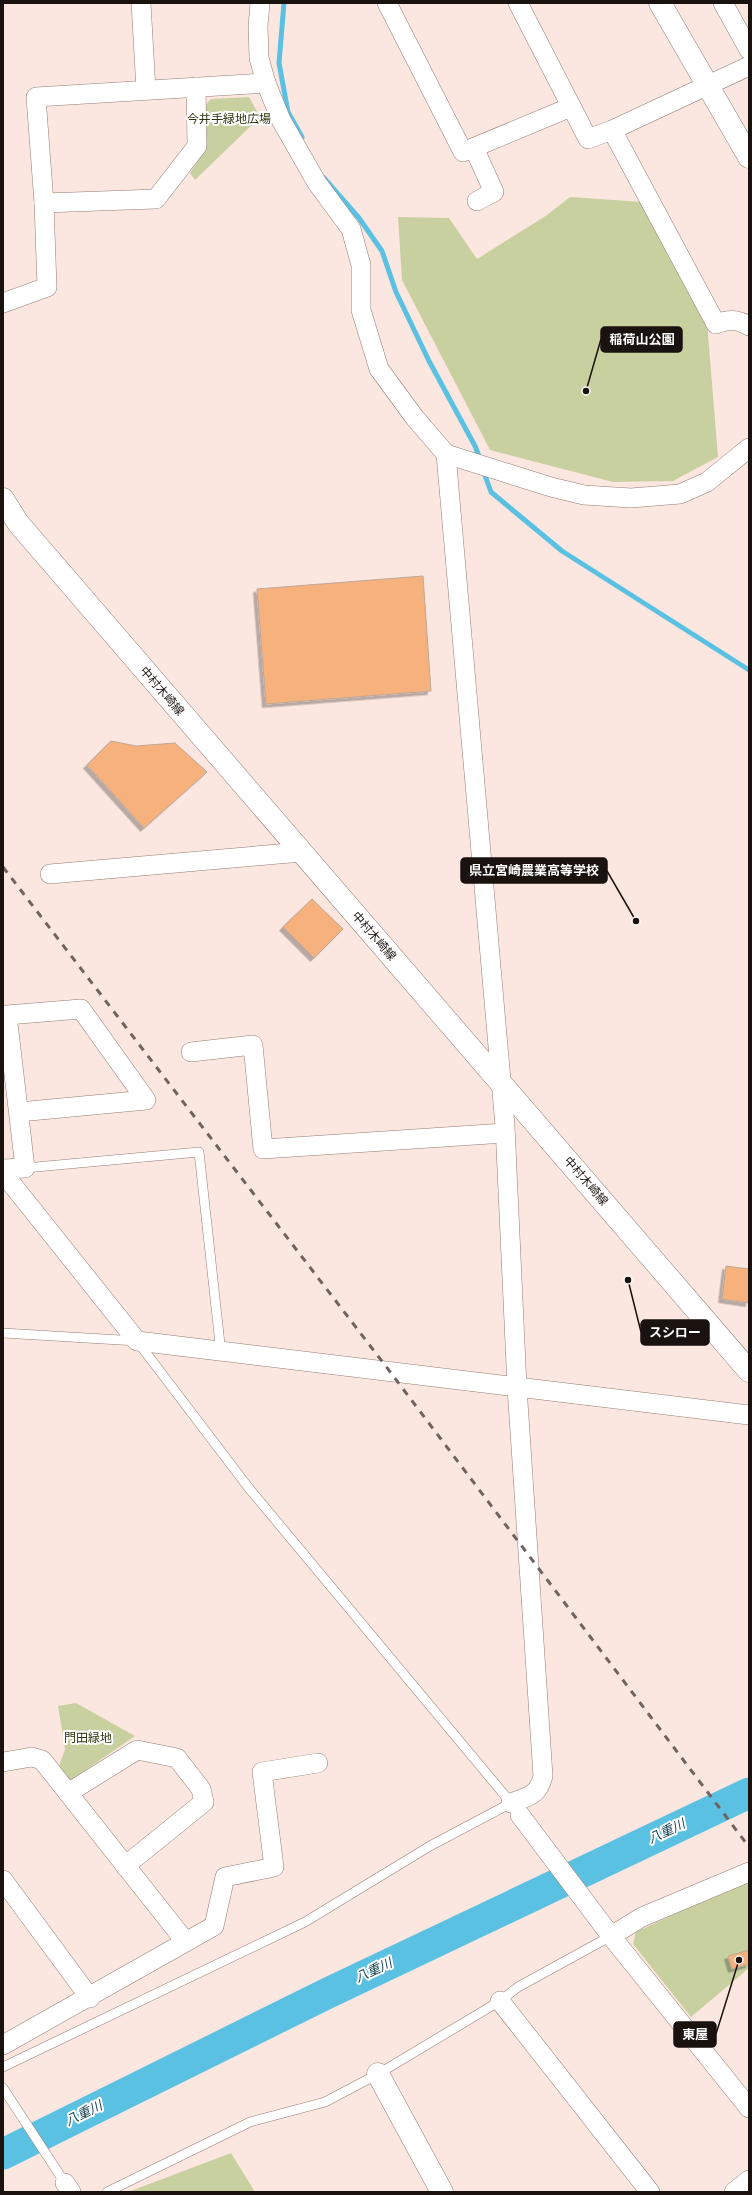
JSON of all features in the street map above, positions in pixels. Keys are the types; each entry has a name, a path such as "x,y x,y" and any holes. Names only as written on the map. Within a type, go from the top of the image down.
{"main road":[{"path":"660,3 749,157"},
{"name":"中村木崎線","path":"3,499 18,523 749,1371"},
{"path":"378,2074 442,2192"}],"street":[{"path":"141,3 146,90"},
{"path":"260,3 258,26 259,58 266,83 281,120 317,183 351,229 361,265 361,310 379,369 415,418 446,454 557,489 584,495 631,498 680,494 707,482 749,448"},
{"path":"387,3 463,152 571,107"},
{"path":"518,3 588,139 612,130 749,66"},
{"path":"723,3 749,50"},
{"path":"3,303 48,287 44,203 36,98 266,83"},
{"path":"44,203 156,199 197,146 196,87"},
{"path":"612,130 716,324 726,320 739,320 749,326"},
{"path":"474,148 494,192 477,201"},
{"path":"446,454 505,1133 517,1387 543,1776 540,1788 536,1793 516,1809 607,1930 749,2108"},
{"path":"50,874 301,852"},
{"path":"3,1169 25,1168 7,1015 81,1009 146,1100 19,1112"},
{"path":"191,1052 253,1045 263,1149 505,1133"},
{"path":"3,1173 137,1341 221,1353 749,1414"},
{"path":"68,1793 137,1750 177,1758 201,1789 204,1802 125,1866"},
{"path":"3,1762 32,1757 42,1760 185,1941"},
{"path":"3,2045 90,1998 185,1941 214,1926 225,1877 274,1867 262,1772 318,1763"},
{"path":"607,1930 749,1872"},
{"path":"3,1880 90,1998"},
{"path":"500,2001 650,2192"},
{"path":"734,2192 749,2180"}],"lane":[{"path":"25,1168 199,1152 221,1353"},
{"path":"3,1333 137,1341 248,1487 516,1809 430,1846 305,1922 3,2067"},
{"path":"107,2192 250,2122 325,2102 378,2074 500,2001 518,1987 607,1930"},
{"path":"3,2088 68,2187"}],"green space":[{"name":"今井手緑地広場","path":"249,97 260,117 195,180 190,173 206,148 206,104 211,99"},
{"path":"570,197 642,202 707,322 718,457 673,481 613,482 490,450 402,280 398,217 449,218 477,259 547,215"},
{"name":"門田緑地","path":"76,1703 135,1736 70,1781 59,1766 65,1749 58,1706"},
{"path":"749,1879 749,1968 691,2017 633,1944 636,1932"},
{"path":"231,2153 255,2192 128,2192"}],"building":[{"path":"423,576 431,691 266,704 257,589"},
{"path":"111,741 136,746 175,743 207,772 144,828 87,765"},
{"path":"312,899 343,929 314,958 283,927"},
{"path":"726,1266 749,1269 749,1303 722,1299"},
{"path":"749,1950 749,1964 732,1969 728,1956"}],"waterway":[{"path":"284,3 279,63 288,112 302,137"},
{"path":"324,178 359,218 382,251 396,292 429,361 475,446 480,459"},
{"path":"483,470 491,492 562,551 749,670"},
{"name":"八重川","path":"3,2154 328,1993 749,1793"}],"railway":[{"path":"3,867 391,1373 749,1847"}],"place":[{"name":"稲荷山公園","path":"586,391"},
{"name":"県立宮崎農業高等学校","path":"636,921"},
{"name":"スシロー","path":"628,1280"},
{"name":"東屋","path":"739,1960"}]}
